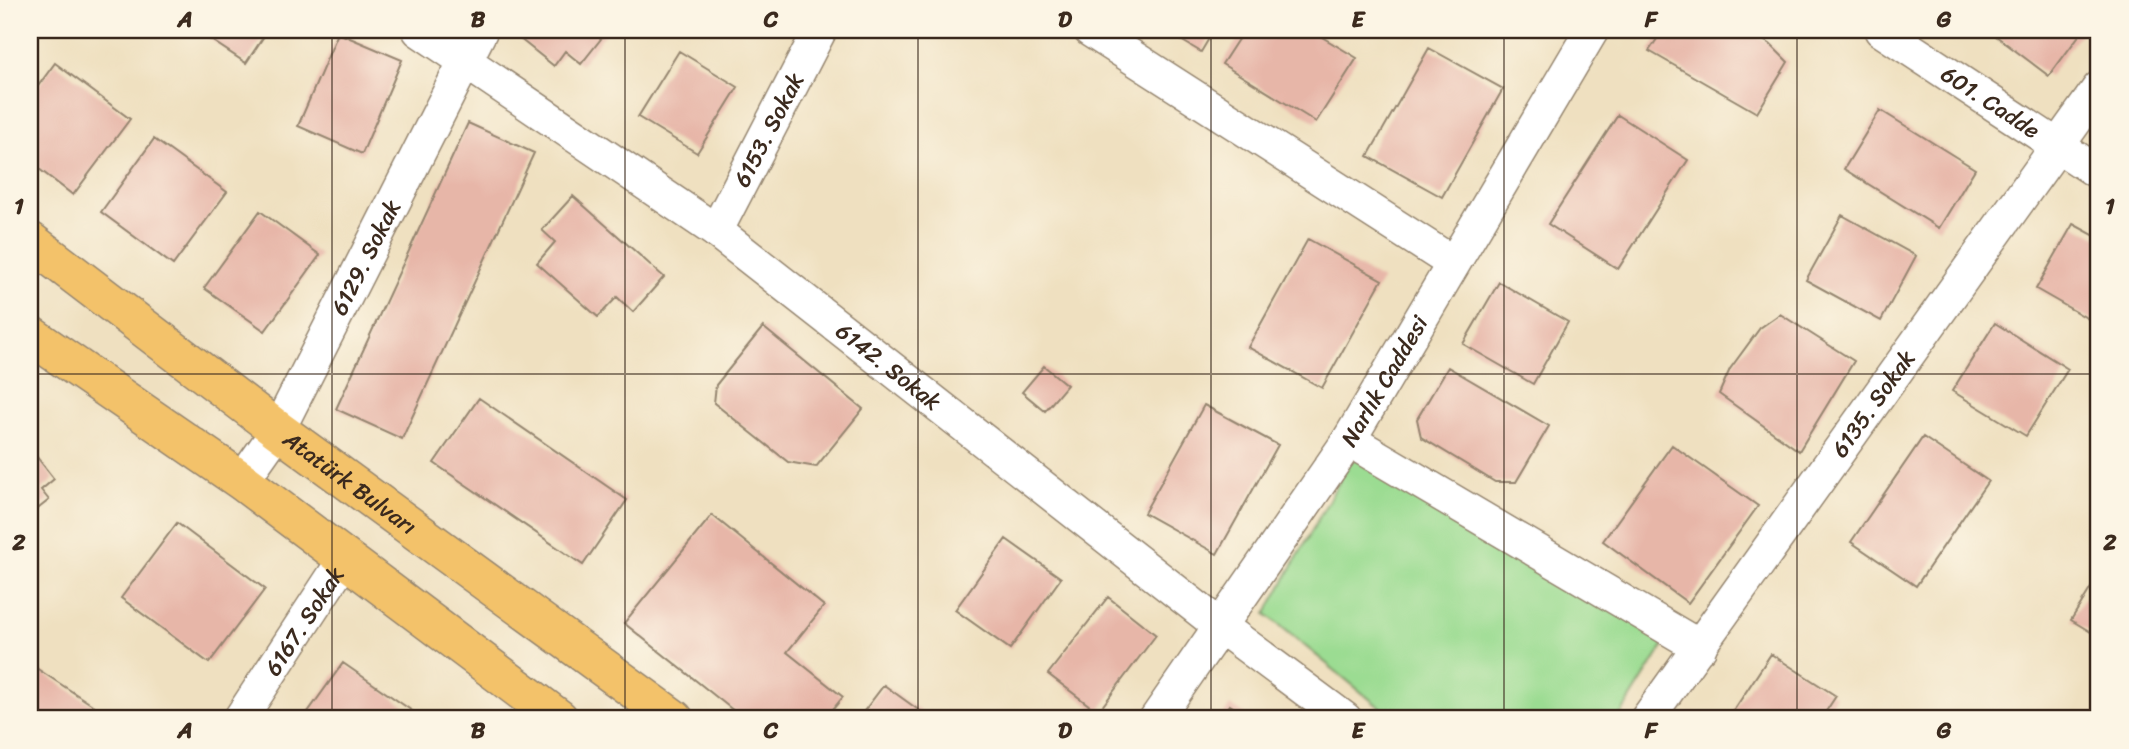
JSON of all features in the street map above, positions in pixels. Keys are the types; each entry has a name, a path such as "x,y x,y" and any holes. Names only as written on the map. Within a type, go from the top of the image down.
{"main road":[{"name":"Atatürk Bulvarı","path":"30,241 278,430 674,719"},
{"path":"30,335 242,481 559,719"}],"street":[{"name":"6142. Sokak","path":"419,30 716,231 1220,626 1345,719"},
{"name":"6129. Sokak","path":"242,481 278,430 481,30"},
{"name":"6153. Sokak","path":"716,231 820,30"},
{"path":"1090,30 1453,263"},
{"name":"Narlık Caddesi","path":"1156,719 1349,440 1592,30"},
{"name":"601. Cadde","path":"1881,30 2099,173"},
{"name":"6135. Sokak","path":"1647,719 2060,147 2099,88"},
{"path":"1349,440 1700,647"},
{"name":"6167. Sokak","path":"240,719 345,557"}],"green space":[{"path":"1353,456 1669,637 1618,719 1394,719 1266,614"}],"building":[{"path":"196,30 268,30 246,63"},
{"path":"509,30 608,30 581,64 565,51 554,66"},
{"path":"1164,30 1214,30 1201,52"},
{"path":"1244,30 1310,30 1357,58 1316,122 1222,64"},
{"path":"1663,30 1745,30 1770,44 1788,62 1757,113 1649,51"},
{"path":"1995,30 2083,30 2049,76 1996,36"},
{"path":"338,33 402,60 362,154 298,126"},
{"path":"1429,48 1503,89 1442,197 1368,156"},
{"path":"679,51 738,87 697,153 638,117"},
{"path":"55,63 130,119 73,195 30,162 30,97"},
{"path":"1880,110 1975,169 1939,228 1844,169"},
{"path":"1618,115 1688,160 1618,269 1548,224"},
{"path":"468,123 534,153 402,439 336,409"},
{"path":"154,139 227,192 173,265 101,212"},
{"path":"573,196 664,277 633,312 617,297 598,317 537,263 555,242 542,230"},
{"path":"260,211 320,255 265,331 204,288"},
{"path":"1842,215 1916,256 1881,321 1806,280"},
{"path":"2073,224 2099,238 2099,325 2036,289"},
{"path":"1308,239 1382,280 1322,388 1248,347"},
{"path":"1499,282 1568,322 1533,384 1463,344"},
{"path":"1780,314 1854,361 1799,451 1719,394 1730,369 1760,328"},
{"path":"1995,323 2068,369 2026,436 1952,391"},
{"path":"763,327 863,409 816,467 788,462 714,403 716,385"},
{"path":"1044,366 1067,385 1045,411 1022,392"},
{"path":"1448,367 1549,426 1516,482 1495,482 1421,437 1417,419"},
{"path":"479,398 627,500 583,565 434,463"},
{"path":"1204,405 1278,445 1217,554 1144,513"},
{"path":"1923,437 1988,481 1916,586 1851,542"},
{"path":"1672,445 1758,506 1688,603 1603,541"},
{"path":"33,452 54,479 41,490 49,500 30,515 30,454"},
{"path":"712,515 824,606 787,652 843,697 825,719 744,719 624,623"},
{"path":"177,523 265,589 209,663 121,598"},
{"path":"1006,539 1061,578 1010,649 955,610"},
{"path":"2099,575 2099,637 2071,620"},
{"path":"1108,597 1156,635 1098,712 1048,674"},
{"path":"1771,654 1836,696 1821,719 1728,719"},
{"path":"343,663 418,715 415,719 303,719"},
{"path":"30,664 100,710 94,719 30,719"},
{"path":"884,685 931,719 858,719"},
{"path":"1230,705 1252,719 1221,719"}]}
